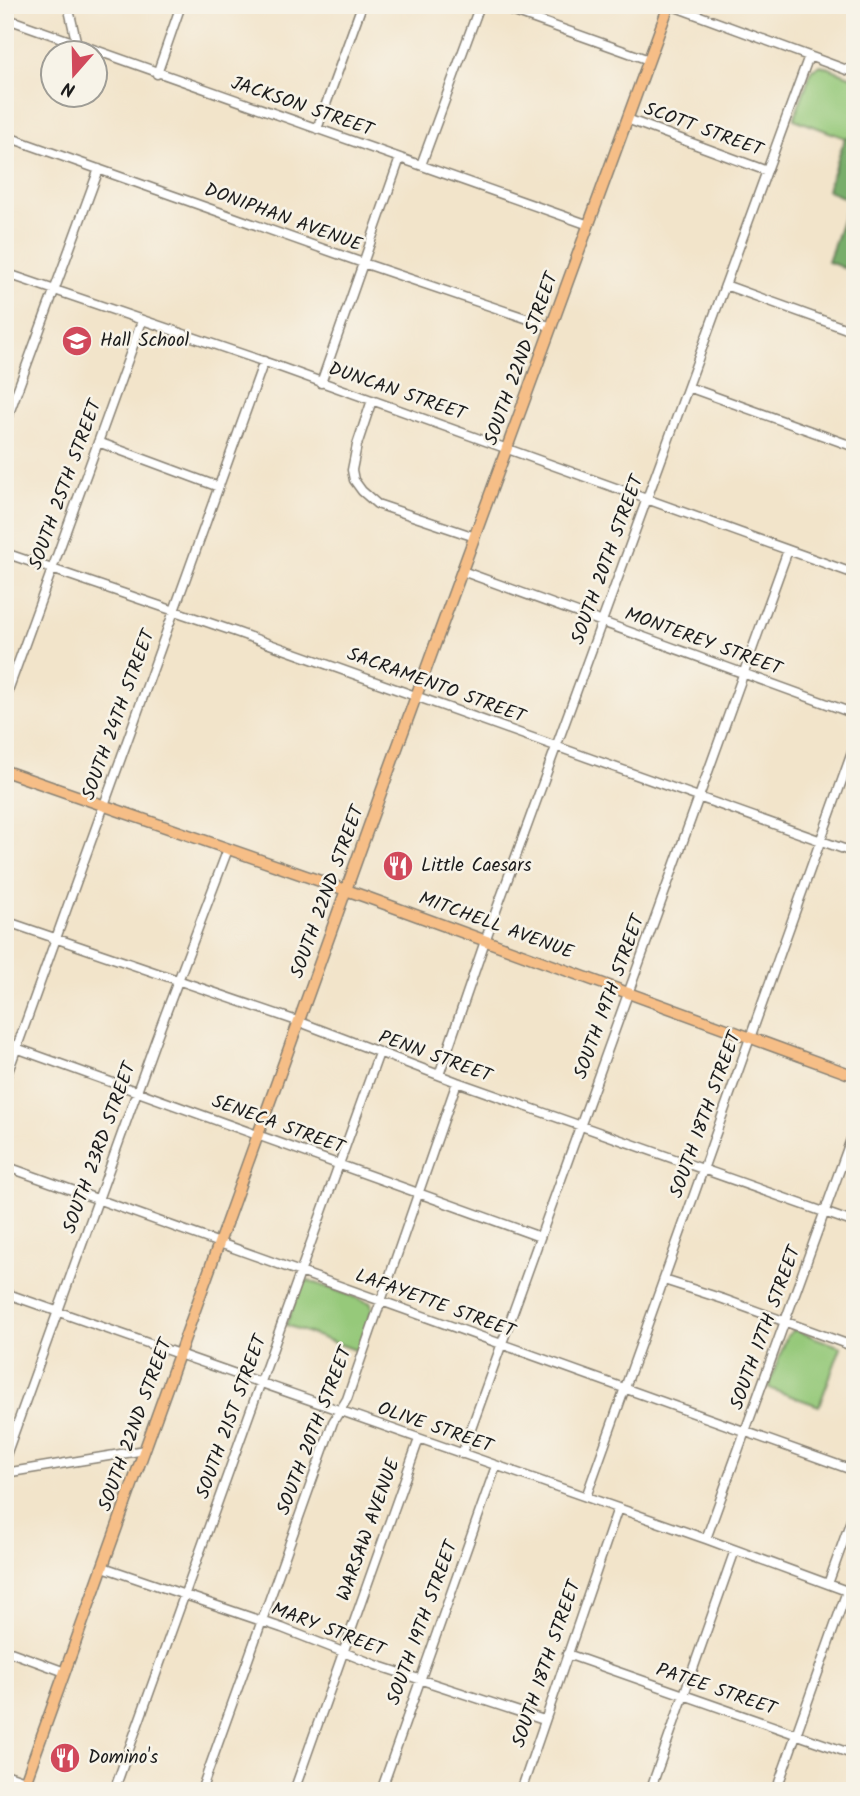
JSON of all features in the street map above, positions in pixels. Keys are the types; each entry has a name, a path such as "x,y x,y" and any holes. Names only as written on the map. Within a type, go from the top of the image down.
{"main road":[{"name":"SOUTH 22ND STREET","path":"24,1786 417,696 670,5"},
{"name":"MITCHELL AVENUE","path":"5,771 347,890 855,1076"}],"street":[{"path":"68,5 75,38"},
{"path":"157,74 181,5"},
{"path":"317,129 362,5"},
{"path":"421,165 480,5"},
{"path":"495,5 649,60"},
{"path":"670,5 855,73"},
{"name":"JACKSON STREET","path":"5,18 58,38"},
{"name":"JACKSON STREET","path":"108,56 589,225"},
{"name":"SOUTH 20TH STREET","path":"439,1075 485,941 809,56"},
{"name":"SCOTT STREET","path":"628,120 767,171"},
{"name":"DONIPHAN AVENUE","path":"5,136 552,327"},
{"path":"321,383 400,158"},
{"path":"5,424 10,398 99,169"},
{"name":"DUNCAN STREET","path":"5,273 264,361 855,574"},
{"path":"726,285 855,331"},
{"name":"SOUTH 25TH STREET","path":"5,699 142,321"},
{"name":"SOUTH 24TH STREET","path":"5,1080 264,361"},
{"path":"688,387 855,447"},
{"path":"372,400 352,470 354,480 362,491 377,503 475,537"},
{"path":"98,442 219,487"},
{"name":"SOUTH 19TH STREET","path":"462,1454 788,550"},
{"name":"SACRAMENTO STREET","path":"5,553 174,610 855,853"},
{"name":"MONTEREY STREET","path":"462,572 855,714"},
{"name":"SOUTH 18TH STREET","path":"586,1497 855,744"},
{"name":"SOUTH 23RD STREET","path":"5,1458 137,1091 228,849"},
{"name":"PENN STREET","path":"5,921 300,1022 379,1054 855,1223"},
{"name":"SENECA STREET","path":"5,1044 540,1237"},
{"name":"SOUTH 21ST STREET","path":"114,1791 379,1054"},
{"name":"SOUTH 20TH STREET","path":"201,1791 333,1422 348,1399 457,1082"},
{"name":"SOUTH 17TH STREET","path":"706,1539 855,1128"},
{"name":"LAFAYETTE STREET","path":"5,1166 855,1471"},
{"path":"664,1280 855,1347"},
{"name":"OLIVE STREET","path":"5,1293 706,1539 851,1593"},
{"name":"WARSAW AVENUE","path":"294,1791 419,1439"},
{"path":"5,1473 145,1450"},
{"name":"SOUTH 19TH STREET","path":"381,1791 496,1466"},
{"name":"SOUTH 18TH STREET","path":"521,1791 618,1508"},
{"path":"828,1584 855,1509"},
{"path":"650,1791 735,1550"},
{"name":"MARY STREET","path":"103,1567 544,1720"},
{"path":"776,1791 851,1593"},
{"path":"5,1650 65,1672"},
{"name":"PATEE STREET","path":"567,1654 855,1755"},
{"path":"5,1774 24,1786 53,1791"}],"green space":[{"path":"821,65 855,78 855,136 845,138 794,119 812,69"},
{"path":"855,136 855,272 828,262 849,200 827,190 845,138"},
{"path":"307,1280 371,1303 372,1310 358,1351 286,1325 301,1286"},
{"path":"794,1330 841,1347 819,1406 768,1388 787,1336"}],"place":[{"name":"Hall School","path":"77,341"},
{"name":"Little Caesars","path":"398,866"},
{"name":"Domino's","path":"65,1758"}]}
